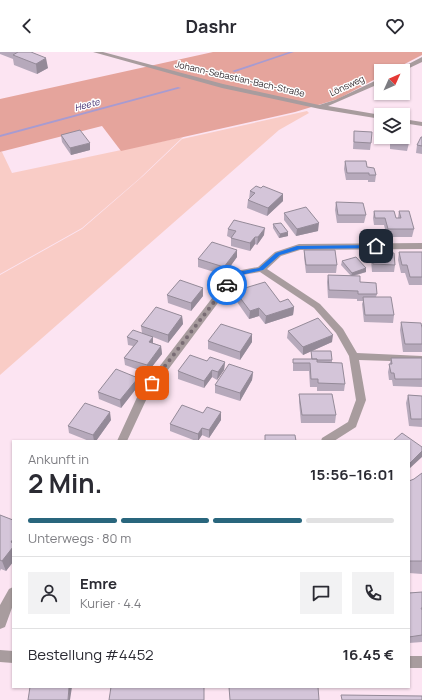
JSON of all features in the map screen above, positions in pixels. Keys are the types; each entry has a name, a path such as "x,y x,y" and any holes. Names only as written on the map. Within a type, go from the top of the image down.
{"street":[{"name":"Johann-Sebastian-Bach-Straße","path":"96,52 107,53 222,86 320,107 374,116"},
{"path":"410,65 422,59"},
{"path":"413,64 422,67"},
{"name":"Lönsweg","path":"320,107 337,101 374,83"},
{"path":"410,122 422,124"},
{"path":"122,440 143,396 229,282 239,273 261,269 278,254 299,247 422,246"},
{"path":"261,269 317,306 340,331 354,356 361,400 352,424 328,440"},
{"path":"354,356 422,359"},
{"path":"5,616 12,595"},
{"path":"0,656 12,657"},
{"path":"410,662 422,662"}],"shaded area":[{"path":"213,52 422,52 422,55 405,64 374,64 374,80 338,99 295,112 121,151 102,126 0,152 0,99"},
{"path":"307,111 309,113 279,130 0,375 0,275 82,229 143,176 182,139"},
{"path":"183,137 139,179 82,228 0,274 0,152 2,152 12,173"}],"building":[{"path":"18,52 31,52 46,58 36,64 13,55"},
{"path":"80,130 90,143 70,148 61,135"},
{"path":"354,131 372,132 371,143 354,142"},
{"path":"422,137 422,146 417,145"},
{"path":"345,161 366,161 367,167 374,168 376,175 369,175 369,173 347,173"},
{"path":"256,186 261,188 263,186 283,194 268,208 248,200 255,193 250,191"},
{"path":"336,202 363,203 366,215 338,215"},
{"path":"306,207 319,223 297,229 284,213"},
{"path":"374,211 394,211 396,218 401,218 399,211 409,211 414,229 388,229 385,218 375,218"},
{"path":"234,220 265,228 258,237 255,237 250,243 231,238 236,231 228,229"},
{"path":"281,223 288,232 280,234 273,224"},
{"path":"212,242 237,250 224,267 198,259"},
{"path":"304,250 335,250 337,265 306,265"},
{"path":"372,252 394,253 395,265 373,264"},
{"path":"399,252 422,252 422,277 410,277 407,265 402,265"},
{"path":"356,257 366,268 352,273 342,261"},
{"path":"328,275 360,276 360,282 376,283 377,294 358,294 358,291 329,290"},
{"path":"180,280 203,288 191,303 167,295"},
{"path":"265,282 280,302 288,299 294,307 266,316 259,308 250,311 235,291"},
{"path":"363,297 391,297 394,315 365,315"},
{"path":"156,307 182,316 168,335 141,326"},
{"path":"318,318 333,335 303,347 288,331"},
{"path":"401,322 421,323 422,344 405,344"},
{"path":"221,324 252,334 240,352 208,341"},
{"path":"133,330 153,337 149,342 161,346 147,365 124,358 138,341 127,337"},
{"path":"311,351 331,351 332,360 312,359"},
{"path":"190,355 207,361 210,357 225,362 218,372 212,370 204,381 178,371"},
{"path":"391,358 422,358 422,379 395,379 394,373 391,373 389,364 392,364"},
{"path":"293,359 317,359 317,362 342,363 345,384 318,383 318,379 311,379 310,363 293,363"},
{"path":"229,364 253,372 240,393 215,385"},
{"path":"116,369 138,378 120,400 98,392"},
{"path":"299,394 332,394 336,415 302,415"},
{"path":"408,395 422,396 422,419 411,419"},
{"path":"85,403 110,412 93,435 68,426"},
{"path":"182,405 203,413 207,407 221,412 209,430 202,428 198,434 170,424"},
{"path":"402,433 422,447 422,451 410,463 410,440 394,440"},
{"path":"265,435 295,435 296,440 265,440"},
{"path":"422,473 422,561 410,561 410,481"},
{"path":"0,515 12,520 12,548 2,561 0,560"},
{"path":"422,592 422,635 410,637 410,593"},
{"path":"30,688 69,688 68,700 28,700"},
{"path":"111,688 204,688 204,700 109,700"},
{"path":"229,688 318,688 319,700 230,700"},
{"path":"341,695 422,696 422,700 342,700"}],"waterway":[{"name":"Heete","path":"234,71 292,52"},
{"name":"Heete","path":"0,136 179,88"}],"way so far":[{"path":"152,383 227,285"}],"route":[{"path":"227,285 239,273 261,269 278,254 299,247 376,246"}]}
